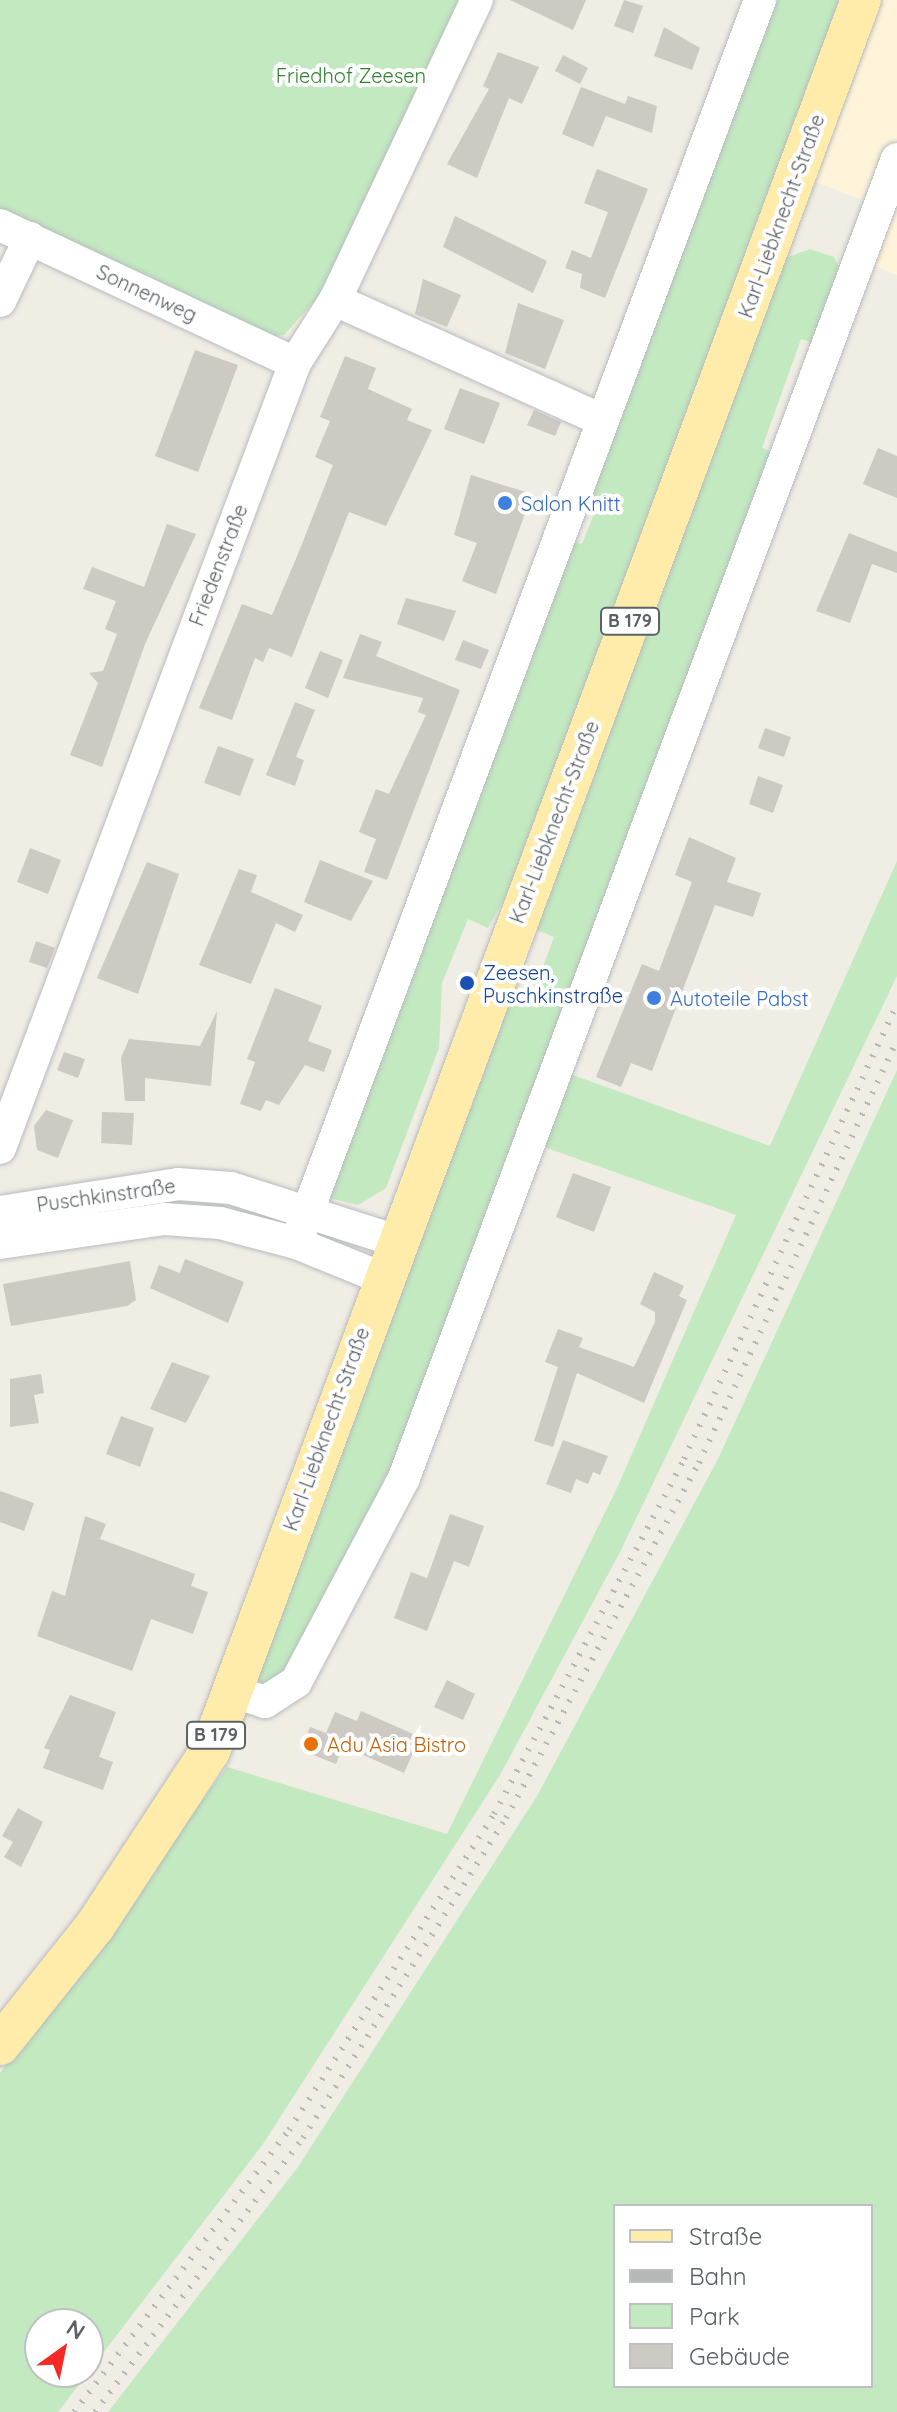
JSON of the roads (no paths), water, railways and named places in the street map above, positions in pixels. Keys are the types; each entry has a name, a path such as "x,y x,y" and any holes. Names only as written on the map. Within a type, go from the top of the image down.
{"main road":[{"name":"Karl-Liebknecht-Straße","path":"0,2045 184,1799 230,1690 861,0"}],"street":[{"name":"Friedenstraße","path":"0,1148 295,363 335,300 477,0"},
{"path":"296,1243 305,1208 598,418 760,0"},
{"path":"230,1690 265,1702 296,1682 404,1478 897,159"},
{"name":"Sonnenweg","path":"0,225 295,363"},
{"path":"0,301 30,238"},
{"path":"335,300 598,418"},
{"name":"Puschkinstraße","path":"0,1212 178,1184 231,1188 305,1208 397,1241"},
{"name":"Puschkinstraße","path":"0,1243 164,1219 220,1223 296,1243 382,1278"}],"railway":[{"path":"74,2412 289,2130 494,1814 684,1459 897,1004"},
{"path":"95,2412 303,2138 506,1818 699,1463 897,1040"}],"place":[{"name":"Salon Knitt","path":"505,503"},
{"name":"Zeesen, Puschkinstraße","path":"467,983"},
{"name":"Autoteile Pabst","path":"654,998"},
{"name":"Adu Asia Bistro","path":"311,1744"}],"park label":[{"name":"Friedhof Zeesen","path":"351,75"}]}
